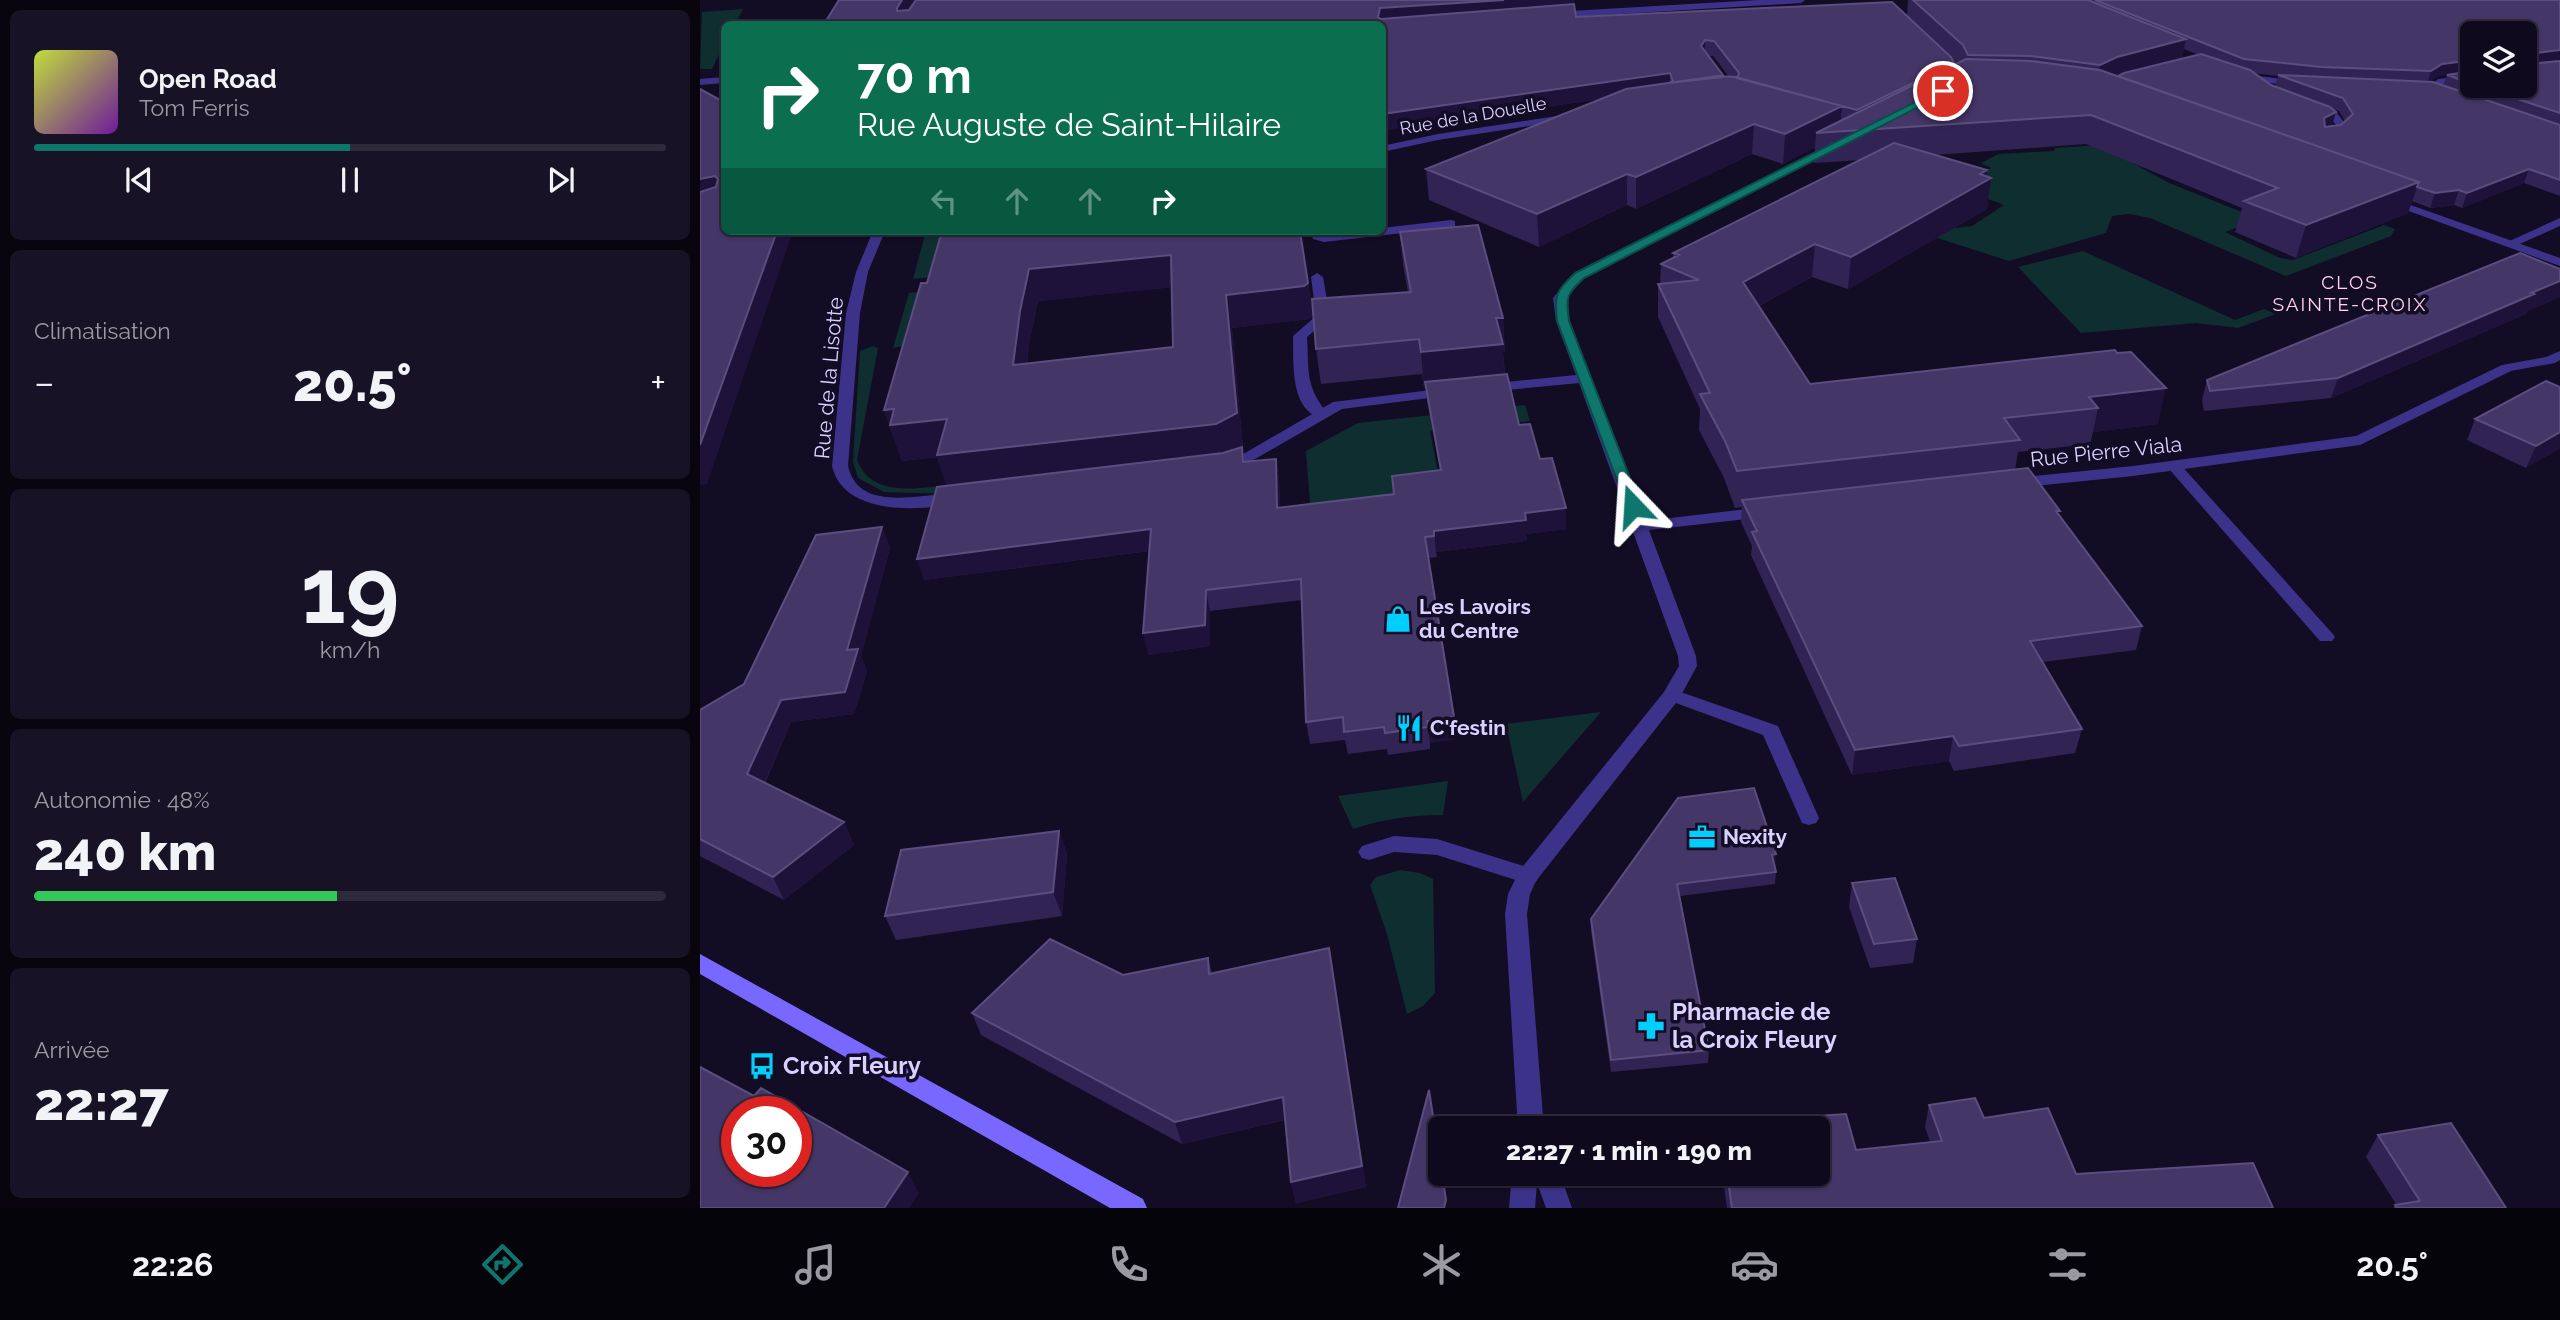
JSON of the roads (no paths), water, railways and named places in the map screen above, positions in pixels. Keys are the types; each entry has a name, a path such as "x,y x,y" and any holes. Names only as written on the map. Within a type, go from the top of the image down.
{"main road":[{"path":"700,963 1134,1208"}],"street":[{"path":"1622,9 1620,5 1635,0"},
{"path":"1541,16 1801,0"},
{"path":"2228,72 2252,80 2307,84"},
{"path":"2430,90 2441,81 2460,79"},
{"path":"700,82 721,80"},
{"path":"2252,80 2258,88 2269,94"},
{"path":"2416,89 2443,95"},
{"path":"2308,106 2340,120 2340,130 2325,136"},
{"name":"Rue de la Douelle","path":"1386,148 1438,137 1580,116"},
{"path":"1530,1116 1516,914 1519,894 1528,876 1672,695 1688,666 1687,656 1584,378 1560,306 1560,298 1572,281 1849,139"},
{"path":"2373,195 2560,262"},
{"path":"2509,244 2560,222"},
{"path":"1386,231 1451,224"},
{"name":"Rue de la Lisotte","path":"877,235 862,272 853,313 840,466 845,481 856,491 875,500 923,502 964,498"},
{"path":"1317,235 1324,238 1351,235"},
{"path":"1317,277 1323,317 1300,336 1304,394 1313,409 1321,414"},
{"name":"Rue Pierre Viala","path":"2000,485 2174,466 2360,440 2507,369 2550,360 2560,355"},
{"path":"1208,469 1227,466 1250,456 1321,414 1350,402 1584,378"},
{"path":"2174,466 2326,637"},
{"path":"1640,526 1780,510"},
{"path":"1672,695 1771,731 1809,818"},
{"path":"1369,852 1394,844 1437,847 1528,876"},
{"path":"1522,1208 1524,1186"},
{"path":"1551,1186 1559,1208"}],"place":[{"name":"Les Lavoirs du Centre","path":"1398,619"},
{"name":"C'festin","path":"1409,728"},
{"name":"Nexity","path":"1702,837"},
{"name":"Pharmacie de la Croix Fleury","path":"1651,1026"},
{"name":"Croix Fleury","path":"762,1066"}],"district":[{"name":"CLOS SAINTE-CROIX","path":"2350,293"}]}
